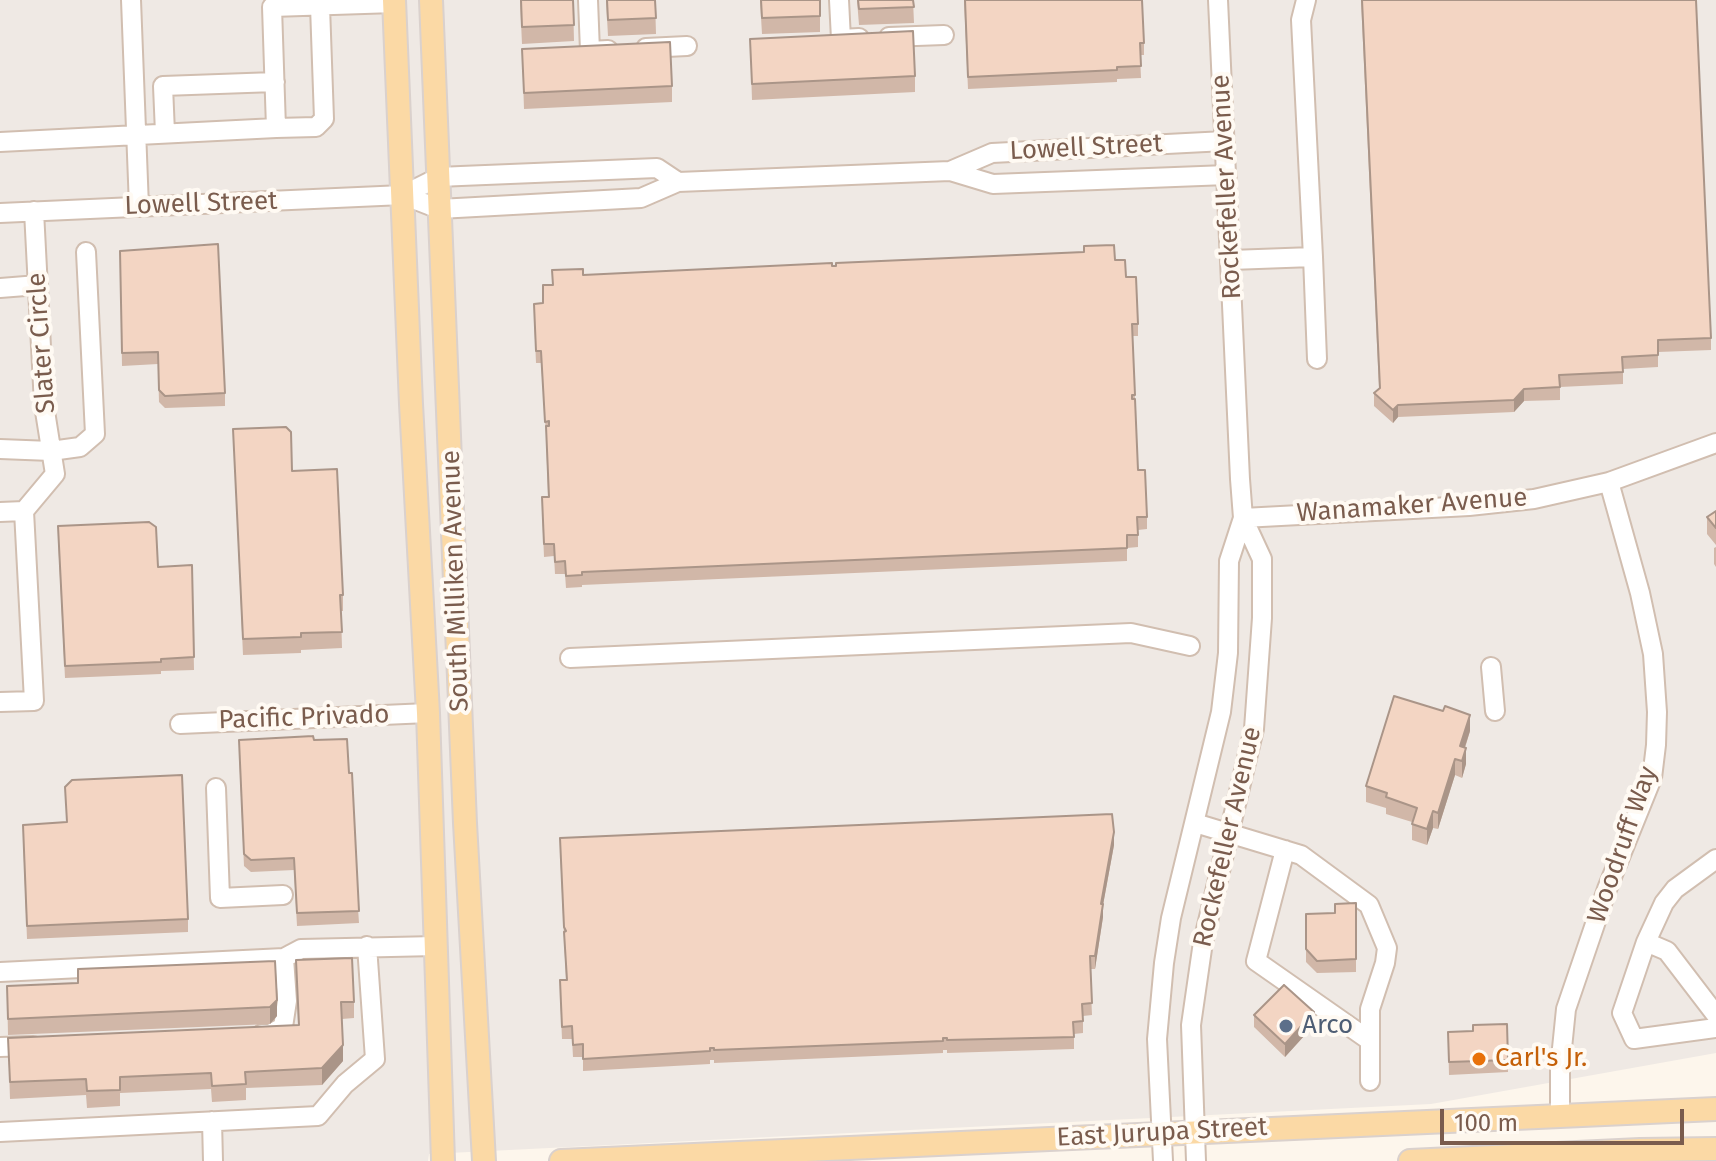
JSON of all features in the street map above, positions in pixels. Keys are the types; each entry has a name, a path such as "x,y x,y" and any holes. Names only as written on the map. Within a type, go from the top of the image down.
{"main road":[{"name":"South Milliken Avenue","path":"431,0 465,823 484,1161"},
{"name":"South Milliken Avenue","path":"394,2 428,713 443,1161"},
{"name":"East Jurupa Street","path":"561,1161 1716,1109"},
{"path":"1410,1161 1716,1149"}],"street":[{"path":"131,0 139,207"},
{"path":"588,0 590,51 687,46"},
{"path":"839,0 841,39 944,35"},
{"name":"Rockefeller Avenue","path":"1163,1161 1157,1039 1164,963 1171,918 1221,712 1228,653 1229,561 1243,518 1218,0"},
{"path":"1306,0 1301,20 1317,359"},
{"path":"276,128 272,7 394,2"},
{"path":"0,142 316,127 324,119 320,6"},
{"path":"165,133 163,86 275,82"},
{"name":"Lowell Street","path":"950,171 992,153 1225,141"},
{"name":"Lowell Street","path":"403,195 439,177 657,168 678,182"},
{"name":"Lowell Street","path":"0,213 403,195 439,209 641,198 678,182 950,171 993,184 1227,175"},
{"name":"Slater Circle","path":"24,511 55,474 44,405 34,211"},
{"path":"0,449 51,451 80,447 95,434 86,252"},
{"path":"1231,260 1313,257"},
{"path":"0,288 38,285"},
{"name":"Wanamaker Avenue","path":"1243,518 1469,506 1534,499 1609,482 1716,443"},
{"name":"Woodruff Way","path":"1560,1114 1560,1068 1566,1009 1607,889 1652,778 1656,745 1653,654 1640,593 1609,482"},
{"path":"0,512 24,511 34,701 0,702"},
{"name":"Rockefeller Avenue","path":"1196,1161 1191,1025 1203,942 1254,729 1260,664 1262,559 1243,518"},
{"path":"570,658 1131,633 1190,646"},
{"path":"1491,667 1495,711"},
{"name":"Pacific Privado","path":"180,724 428,713"},
{"path":"216,788 220,898 283,895"},
{"path":"1195,823 1301,855 1369,905 1387,948 1370,1009 1370,1081"},
{"path":"1285,850 1256,961 1369,1040"},
{"path":"1716,859 1664,903 1646,942 1622,1013 1634,1039 1716,1028"},
{"path":"1646,942 1667,951 1716,1015"},
{"path":"0,1132 318,1116 345,1084 375,1059 367,946"},
{"path":"0,972 284,958 301,949 436,946"},
{"path":"238,1036 270,1034 283,1027 287,1001 284,958"},
{"path":"0,1047 48,1045"},
{"path":"212,1121 213,1161"}],"shaded area":[{"path":"0,0 1716,0 1716,1053 1431,1104 429,1154 428,1161 0,1161"}],"building":[{"path":"521,0 573,0 574,25 522,27"},
{"path":"607,0 655,0 656,18 608,20"},
{"path":"761,0 820,0 820,16 762,18"},
{"path":"858,0 913,0 914,7 859,9"},
{"path":"965,0 1142,0 1144,43 1140,43 1141,66 1117,67 1117,70 968,77"},
{"path":"1362,0 1696,0 1711,338 1658,340 1658,355 1622,357 1623,372 1559,375 1560,387 1524,389 1514,400 1398,405 1393,410 1374,393 1380,388"},
{"path":"913,31 915,76 752,84 750,39"},
{"path":"670,42 672,86 524,93 522,49"},
{"path":"218,244 225,393 165,396 159,390 158,352 122,353 120,251"},
{"path":"1114,245 1115,260 1125,260 1126,277 1136,277 1138,324 1132,324 1135,395 1132,399 1135,399 1138,470 1145,470 1147,517 1137,517 1138,535 1127,535 1127,548 582,572 582,575 566,576 565,561 555,562 554,544 544,544 542,497 549,497 546,426 549,426 549,421 545,422 541,351 536,351 534,304 543,303 543,285 553,285 552,270 583,269 583,275 832,263 836,266 836,263 1084,252 1084,246"},
{"path":"286,427 291,432 292,471 337,469 342,632 243,639 233,429"},
{"path":"1716,511 1716,528 1707,517"},
{"path":"149,522 156,527 158,567 192,565 194,657 161,659 161,662 65,666 58,526"},
{"path":"1394,696 1443,711 1445,706 1470,715 1460,746 1466,748 1462,761 1455,759 1438,813 1433,811 1427,829 1412,824 1417,808 1366,786"},
{"path":"313,736 314,740 347,739 349,773 352,773 359,911 297,913 294,858 251,860 244,854 239,740"},
{"path":"182,775 188,919 27,926 23,825 67,822 65,787 72,780"},
{"path":"1112,814 1114,832 1095,956 1090,956 1092,1003 1082,1004 1083,1021 1073,1022 1074,1037 943,1038 943,1041 710,1048 710,1051 583,1059 583,1044 573,1045 572,1026 562,1027 560,980 567,980 560,838"},
{"path":"1356,903 1356,959 1317,961 1306,949 1306,914 1335,913 1335,904"},
{"path":"352,958 354,1002 341,1002 343,1045 322,1068 245,1072 246,1084 212,1086 211,1073 120,1077 120,1090 87,1091 86,1079 10,1082 8,1038 299,1025 296,960"},
{"path":"275,961 277,1000 270,1007 8,1019 7,986 78,983 78,969"},
{"path":"1284,985 1314,1012 1285,1044 1254,1015"},
{"path":"1507,1024 1508,1060 1449,1062 1448,1032 1473,1031 1473,1025"}],"place":[{"name":"Arco","path":"1286,1026"},
{"name":"Carl's Jr.","path":"1479,1059"}]}
